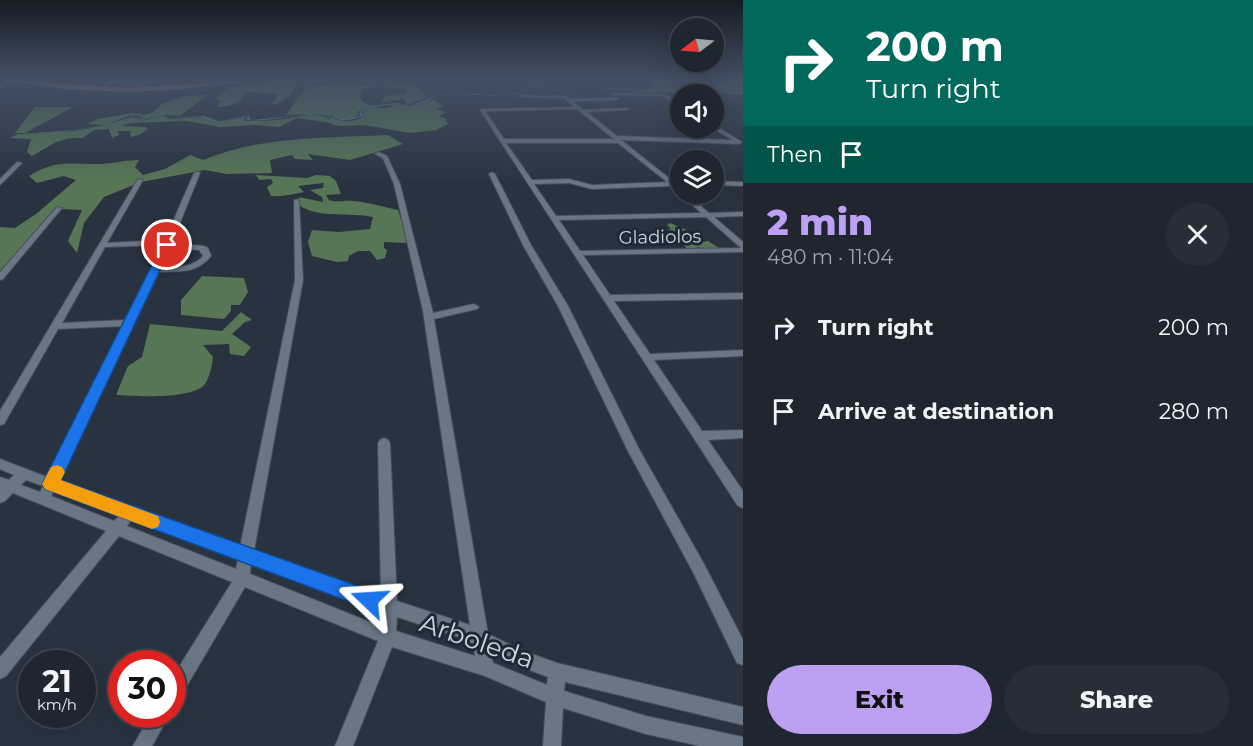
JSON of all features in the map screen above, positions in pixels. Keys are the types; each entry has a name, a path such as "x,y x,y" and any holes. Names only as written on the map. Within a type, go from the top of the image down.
{"street":[{"path":"485,115 743,502"},
{"path":"587,115 670,183"},
{"path":"724,133 741,143"},
{"path":"503,141 617,140 741,143"},
{"path":"378,154 385,157 397,184 429,317 485,668"},
{"path":"0,183 19,163"},
{"path":"43,499 156,270 198,173"},
{"path":"492,174 527,245 563,306 634,451 699,568 743,657"},
{"path":"0,421 140,180"},
{"path":"530,182 569,181 592,188 670,184"},
{"path":"724,183 743,184"},
{"path":"186,672 241,580 247,556 299,280 297,200"},
{"path":"697,204 743,246"},
{"path":"0,276 58,208"},
{"path":"554,218 743,214"},
{"path":"104,245 168,243 205,250 207,256 200,264 156,270"},
{"name":"Gladiolos","path":"578,253 743,250"},
{"path":"608,298 743,296"},
{"path":"429,317 474,307"},
{"path":"57,326 130,323"},
{"path":"645,357 743,353"},
{"path":"699,436 743,434"},
{"path":"344,746 388,637 384,443"},
{"name":"Arboleda","path":"0,464 389,607 465,631 517,657 557,672 743,716"},
{"path":"4,488 25,473"},
{"name":"Arboleda","path":"4,488 43,499 115,530 388,637 485,668 556,696 646,725 743,746"},
{"path":"0,670 129,513"},
{"path":"552,746 557,672"},
{"path":"142,746 153,728"}],"green space":[{"path":"29,115 59,115 25,133 15,133"},
{"path":"122,115 182,115 163,115 145,119 137,115 105,125 87,124 98,119"},
{"path":"304,115 349,121 365,116 441,115 439,116 445,118 448,124 436,130 410,133 365,125 338,126 297,118 279,127 253,125 221,127 186,121 130,123 122,126 148,129 139,135 130,137 131,131 117,131 119,135 112,138 109,129 94,130 83,138 69,138 54,143 32,156 27,152 31,139 10,138 18,134 74,131 107,125 132,117 144,121 162,116 170,119 205,117 214,122 247,117 244,119 246,121 279,120"},
{"path":"322,115 359,115 348,119 335,119 333,116"},
{"path":"388,135 403,144 350,160 308,154 313,160 295,159 292,155 270,160 272,173 227,174 205,170 141,182 104,197 84,223 77,253 68,241 82,210 61,209 0,274 0,227 15,228 36,214 76,180 64,176 37,183 29,176 39,170 65,164 102,164 139,160 135,167 143,175 165,169 190,155 203,160 247,146 270,142"},
{"path":"256,175 307,178 316,175 330,176 336,181 341,194 326,195 329,200 370,203 398,210 406,233 406,243 384,242 384,248 387,250 385,258 377,260 370,251 358,251 349,256 348,261 337,262 312,256 308,242 312,230 339,232 370,229 373,217 325,214 299,205 299,197 323,202 322,197 310,190 323,188 324,183 298,186 304,192 271,196 267,187 273,183 271,179 259,180"},
{"path":"670,223 687,230 684,233 696,243 708,241 719,248 708,250 697,247 701,252 691,251 683,244 674,242 679,239 673,235 674,232 667,230 671,229 667,225"},
{"path":"202,276 244,278 248,292 240,305 231,305 231,311 224,319 181,315 181,300"},
{"path":"241,312 252,320 245,322 232,334 251,347 244,356 230,354 229,344 203,345 213,357 208,378 199,389 177,395 116,395 128,366 142,357 150,324 222,331"}],"water":[{"path":"162,115 167,117 161,116 145,121 133,116 146,120"},
{"path":"303,115 332,117 336,120 364,116 333,121 330,117 298,116 252,120"},
{"path":"204,116 218,121 224,120 214,122 203,117 171,118"},
{"path":"127,118 108,125 67,131 0,136 72,130 105,125"}],"slow traffic":[{"path":"57,472 51,484 152,522"}],"route":[{"path":"167,245 51,484 369,600"}]}
